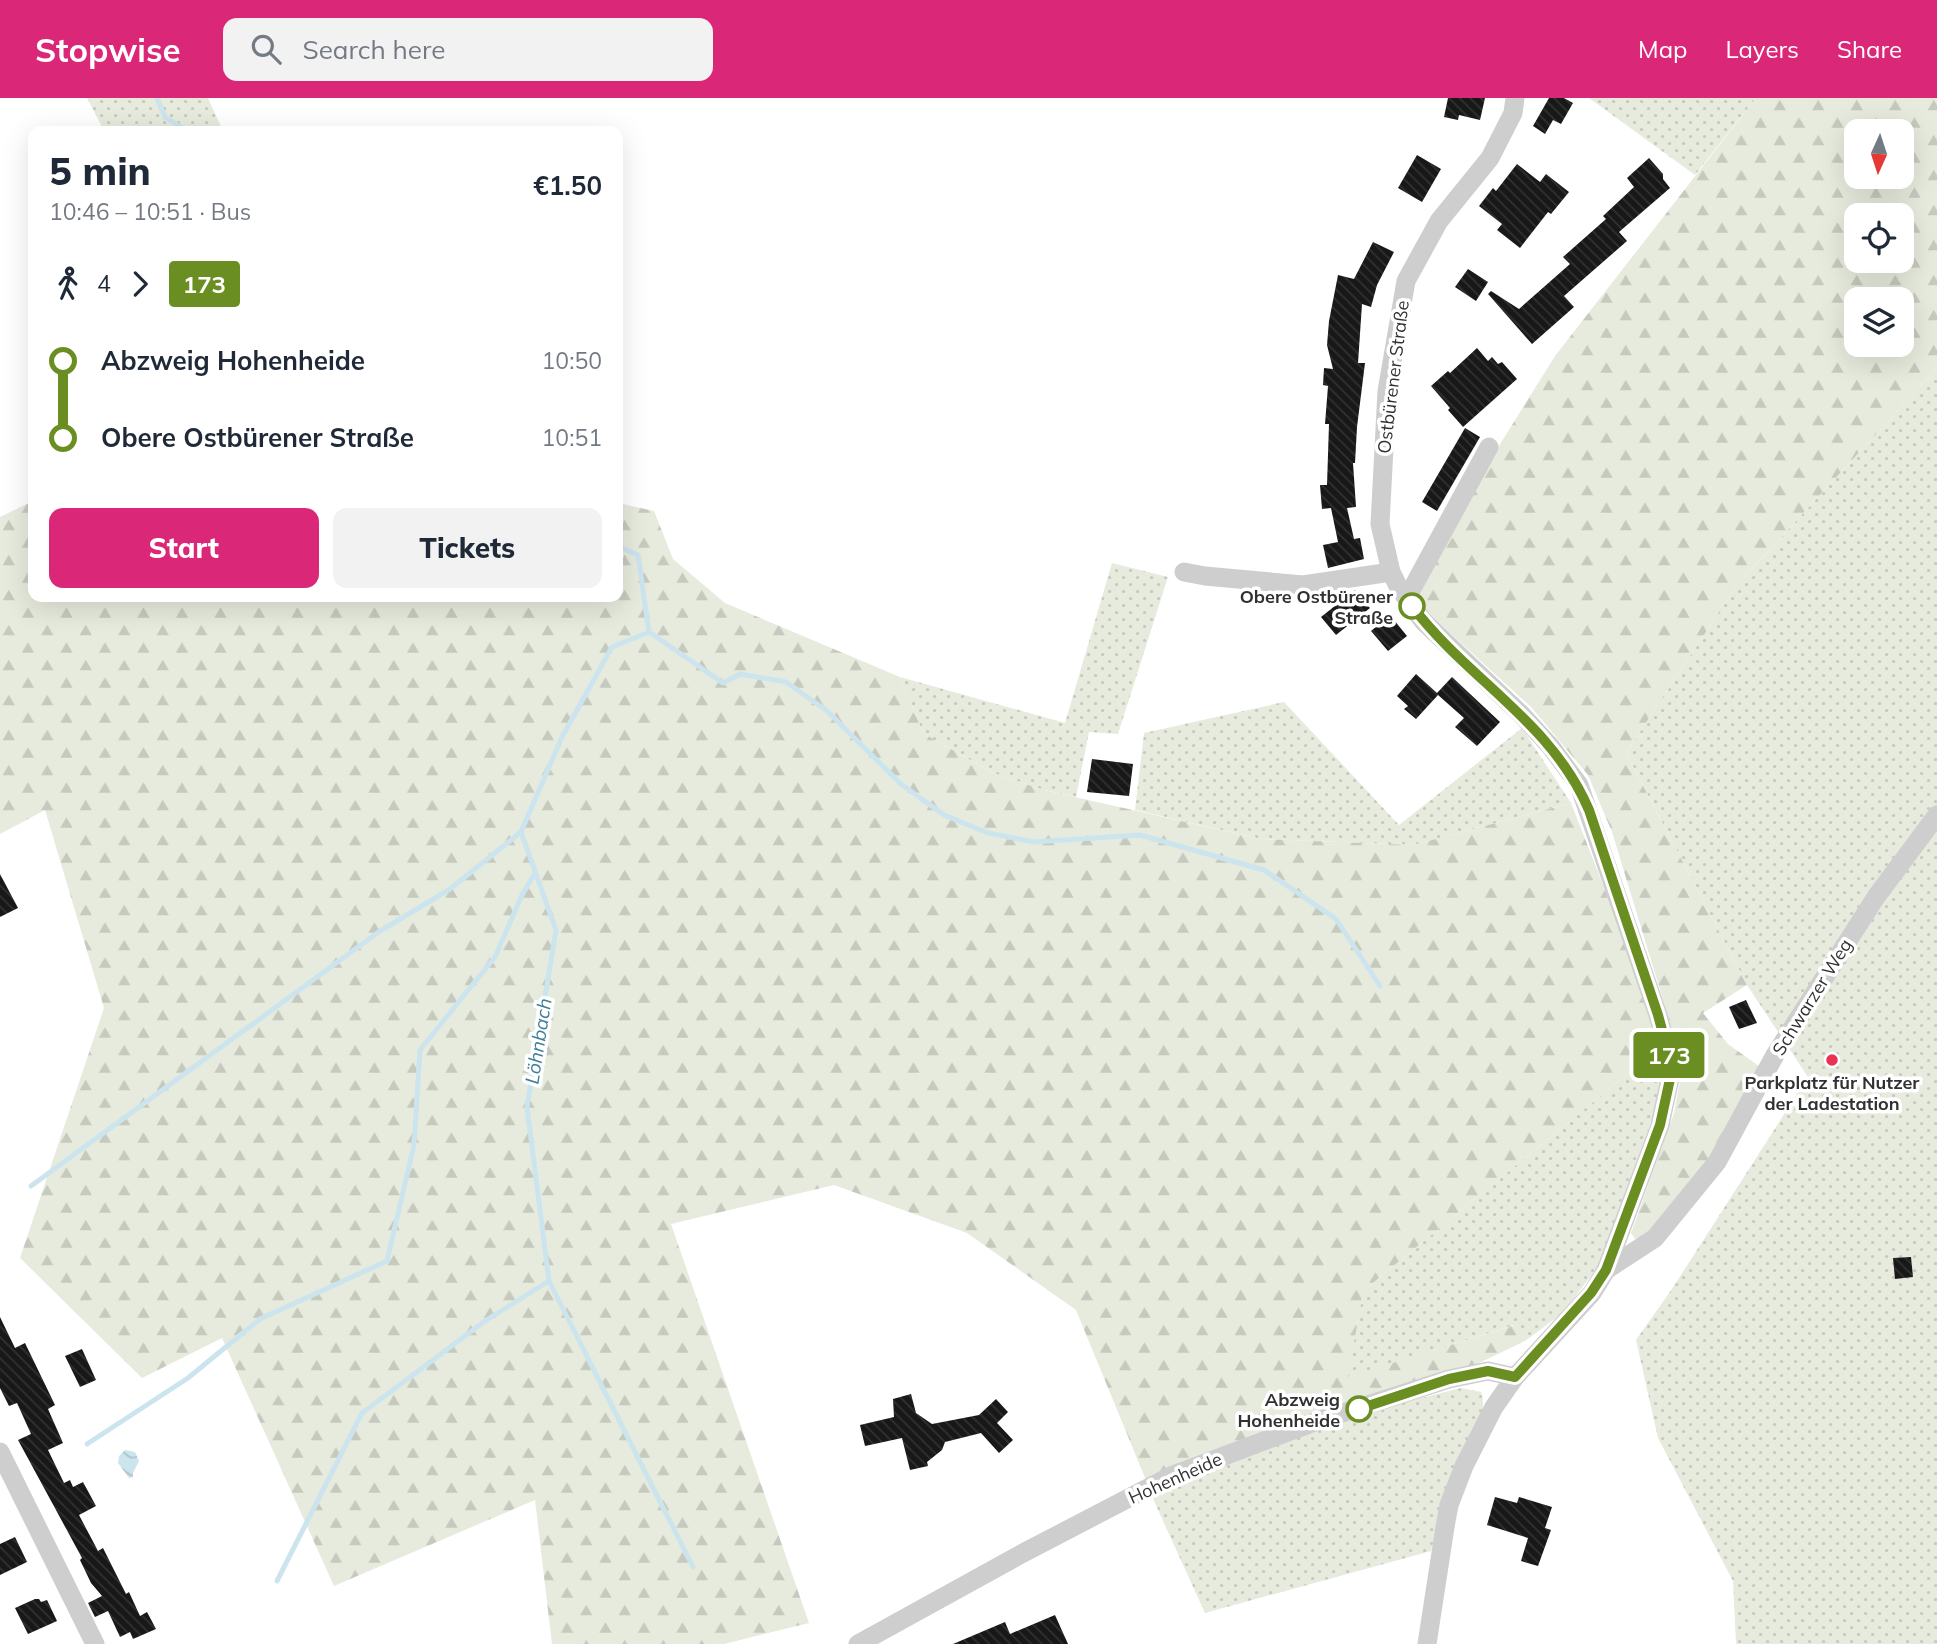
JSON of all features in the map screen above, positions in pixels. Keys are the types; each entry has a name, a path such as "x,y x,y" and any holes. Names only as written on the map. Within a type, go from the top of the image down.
{"street":[{"name":"Ostbürener Straße","path":"1427,1644 1450,1505 1464,1466 1494,1407 1515,1377 1591,1293 1606,1270 1666,1104 1670,1079 1668,1052 1658,1015 1579,785 1521,713 1423,621 1391,572 1380,524 1387,391 1406,281 1439,221 1490,158 1513,113 1515,98"},
{"path":"1406,598 1489,447"},
{"path":"1184,572 1303,585 1391,572"},
{"name":"Schwarzer Weg","path":"1606,1270 1655,1238 1717,1162 1782,1044 1876,897 1937,815"},
{"name":"Hohenheide","path":"858,1644 1171,1476 1317,1421 1449,1379 1488,1371 1515,1377"},
{"path":"0,1452 95,1644"}],"green space":[{"path":"87,98 208,98 221,126 101,126"},
{"path":"1589,98 1756,98 1695,175"},
{"path":"1756,98 1937,98 1937,368 1737,585 1626,753 1747,985 1703,1013 1728,1044 1763,1069 1711,1157 1650,1231 1641,1238 1635,1239 1631,1233 1674,1113 1681,1076 1678,1049 1612,832 1588,775 1531,707 1416,602 1489,462 1555,356"},
{"path":"1937,368 1937,1644 1736,1644 1733,1581 1658,1438 1636,1340 1672,1289 1808,1077 1747,985 1626,753 1737,585"},
{"path":"28,503 28,602 623,602 623,504 654,511 673,559 725,603 900,677 923,733 993,773 1044,790 1261,839 1413,845 1571,803 1620,928 1660,1047 1363,1291 1348,1377 1515,1325 1525,1341 1450,1377 1148,1485 1076,1310 967,1233 834,1185 671,1224 809,1623 724,1644 552,1644 535,1500 334,1586 222,1338 142,1378 20,1258 104,1008 45,810 0,834 0,517"},
{"path":"1112,563 1168,577 1118,734 1089,732 1076,797 1044,790 993,773 923,733 900,677 1065,723"},
{"path":"1284,702 1399,825 1522,728 1571,803 1413,845 1261,839 1135,810 1144,733"},
{"path":"1660,1047 1662,1080 1656,1107 1599,1265 1563,1313 1525,1341 1514,1325 1347,1378 1363,1291"},
{"path":"1461,1388 1481,1392 1482,1414 1453,1477 1431,1551 1205,1613 1149,1490 1314,1425"}],"water":[{"path":"125,1450 135,1452 139,1461 133,1477 129,1478 118,1463 119,1456"}],"building":[{"path":"1448,98 1485,98 1480,120 1459,115 1458,120 1444,117"},
{"path":"1549,98 1564,98 1573,103 1561,124 1553,120 1545,134 1533,126"},
{"path":"1417,155 1441,169 1422,202 1398,188"},
{"path":"1649,158 1663,174 1663,179 1670,188 1619,232 1627,241 1564,296 1574,307 1532,344 1488,294 1491,291 1519,309 1570,264 1563,257 1606,219 1603,216 1634,187 1627,178"},
{"path":"1517,164 1540,182 1546,174 1569,192 1551,214 1548,212 1520,248 1497,230 1502,224 1479,206 1493,188 1496,191"},
{"path":"1373,242 1394,252 1377,285 1371,307 1362,304 1358,363 1365,363 1353,463 1356,507 1347,508 1354,539 1360,538 1364,559 1328,568 1323,545 1338,542 1331,508 1322,509 1320,485 1327,485 1329,424 1325,424 1328,386 1323,385 1324,368 1333,369 1327,345 1329,321 1338,275 1354,279"},
{"path":"1468,269 1488,282 1476,301 1455,287"},
{"path":"1477,348 1488,361 1492,357 1498,364 1502,362 1517,379 1463,427 1431,386"},
{"path":"1465,428 1480,437 1437,511 1422,502"},
{"path":"1355,590 1370,608 1336,635 1321,617"},
{"path":"1390,615 1407,636 1388,651 1371,631"},
{"path":"1416,674 1437,693 1452,677 1500,722 1477,746 1455,727 1464,718 1438,695 1416,719 1404,709 1408,706 1397,696"},
{"path":"1092,759 1133,764 1129,796 1087,792"},
{"path":"0,874 18,908 0,917"},
{"path":"1746,1000 1757,1023 1739,1029 1729,1007"},
{"path":"1911,1257 1913,1277 1895,1279 1893,1258"},
{"path":"0,1317 15,1348 25,1343 55,1405 48,1409 63,1443 48,1450 64,1483 70,1480 73,1487 83,1482 96,1506 79,1515 98,1551 103,1548 140,1616 147,1612 156,1629 133,1639 130,1632 120,1637 108,1611 95,1617 88,1603 102,1596 91,1583 80,1560 82,1558 18,1440 31,1434 17,1403 9,1406 0,1388"},
{"path":"82,1349 96,1380 80,1387 65,1356"},
{"path":"911,1394 916,1413 932,1424 979,1415 996,1399 1008,1412 997,1423 1013,1440 999,1453 981,1433 945,1442 942,1450 927,1462 928,1466 910,1470 902,1438 865,1446 860,1425 894,1417 893,1399"},
{"path":"1495,1497 1517,1503 1519,1497 1552,1507 1545,1528 1551,1530 1538,1566 1521,1561 1528,1538 1487,1525"},
{"path":"15,1537 27,1562 0,1575 0,1544"},
{"path":"35,1599 41,1602 47,1600 57,1621 28,1634 15,1608"},
{"path":"1055,1615 1068,1644 953,1644 1005,1622 1010,1634"}],"waterway":[{"name":"Löhnbach","path":"157,98 165,117 179,126"},
{"name":"Löhnbach","path":"623,548 638,555 649,632 612,647 562,737 521,832 556,930 527,1107 549,1281 693,1567"},
{"path":"649,632 723,683 740,674 786,682 827,711 901,784 944,815 988,833 1034,842 1140,835 1264,870 1336,919 1380,986"},
{"path":"31,1186 380,931 450,889 521,832"},
{"path":"87,1444 188,1378 260,1319 387,1261 414,1145 420,1050 495,957 522,895 535,873"},
{"path":"277,1581 362,1413 485,1321 549,1281"}],"bus line":[{"name":"173","path":"1359,1409 1449,1379 1488,1371 1515,1377 1591,1293 1606,1270 1660,1125 1670,1079 1668,1052 1658,1015 1579,785 1521,713 1442,640 1412,606"}],"place":[{"name":"Obere Ostbürener Straße","path":"1412,606"},
{"name":"Parkplatz für Nutzer der Ladestation","path":"1832,1060"},
{"name":"Abzweig Hohenheide","path":"1359,1409"}]}
